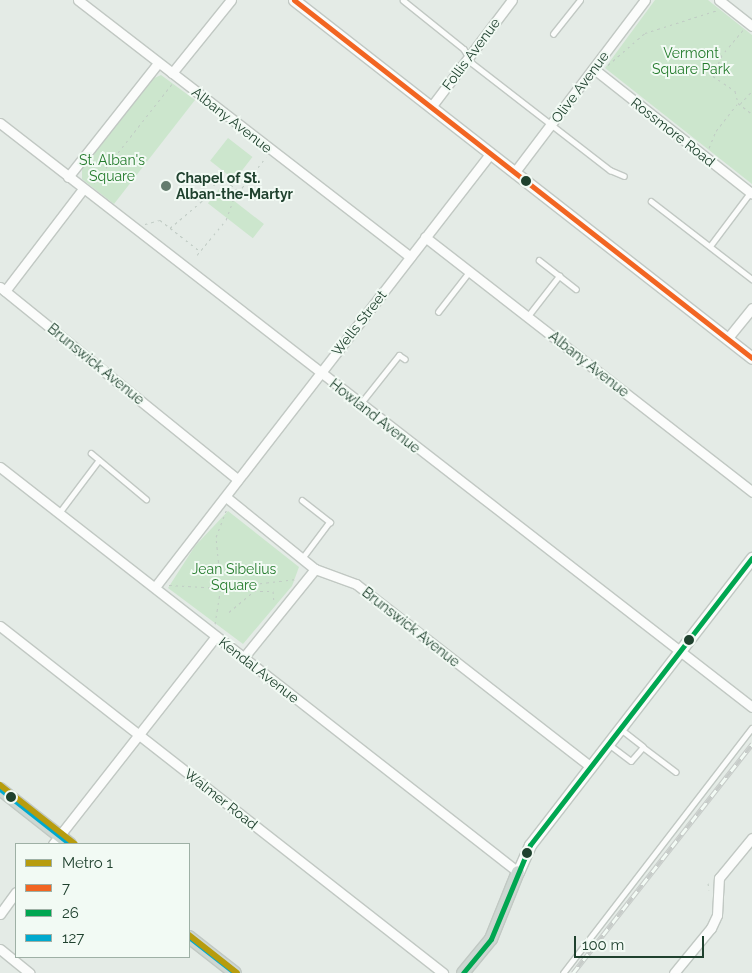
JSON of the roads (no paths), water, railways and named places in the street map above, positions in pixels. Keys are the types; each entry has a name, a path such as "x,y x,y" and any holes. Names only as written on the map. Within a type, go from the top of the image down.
{"main road":[{"path":"294,0 752,358"},
{"path":"463,973 490,939 530,845 752,558"},
{"path":"0,789 56,840"},
{"path":"190,939 235,973"}],"street":[{"name":"Albany Avenue","path":"78,0 158,63 173,78 410,257"},
{"path":"173,78 231,0"},
{"name":"Olive Avenue","path":"514,173 645,0"},
{"path":"719,0 750,23"},
{"name":"Follis Avenue","path":"431,107 510,1"},
{"path":"68,176 158,63"},
{"name":"Rossmore Road","path":"594,69 751,194"},
{"name":"Howland Avenue","path":"0,123 68,176 87,188 566,566 752,707"},
{"name":"Wells Street","path":"154,587 226,497 490,154"},
{"path":"2,289 87,188"},
{"name":"Albany Avenue","path":"426,237 752,492"},
{"name":"Brunswick Avenue","path":"2,289 238,480"},
{"path":"727,339 752,308"},
{"name":"Kendal Avenue","path":"0,468 215,632 244,657 518,872"},
{"name":"Brunswick Avenue","path":"226,497 315,569 356,584 591,767"},
{"path":"244,657 315,569"},
{"name":"Walmer Road","path":"0,626 443,973"},
{"path":"56,840 215,632"},
{"path":"674,973 711,928 717,915 719,878 752,838"},
{"path":"0,914 15,893"},
{"path":"0,949 30,973"}],"lane":[{"path":"403,0 552,124 610,170 624,176"},
{"path":"553,34 580,0"},
{"path":"710,246 751,194"},
{"path":"651,201 752,278"},
{"path":"539,260 576,289"},
{"path":"438,312 470,271"},
{"path":"528,316 559,276"},
{"path":"360,404 399,354 405,359"},
{"path":"91,453 146,499"},
{"path":"59,513 99,460"},
{"path":"302,500 330,522 303,558"},
{"path":"620,730 676,772"},
{"path":"563,973 751,730"},
{"path":"609,744 631,761 643,746"}],"railway":[{"path":"573,973 752,744"}],"metro line":[{"name":"1","path":"0,785 74,843"},
{"name":"1","path":"190,936 237,973"}],"place":[{"name":"Chapel of St. Alban-the-Martyr","path":"166,186"}],"park label":[{"name":"Vermont Square Park","path":"691,62"},
{"name":"St. Alban's Square","path":"112,168"},
{"name":"Jean Sibelius Square","path":"234,578"}]}
